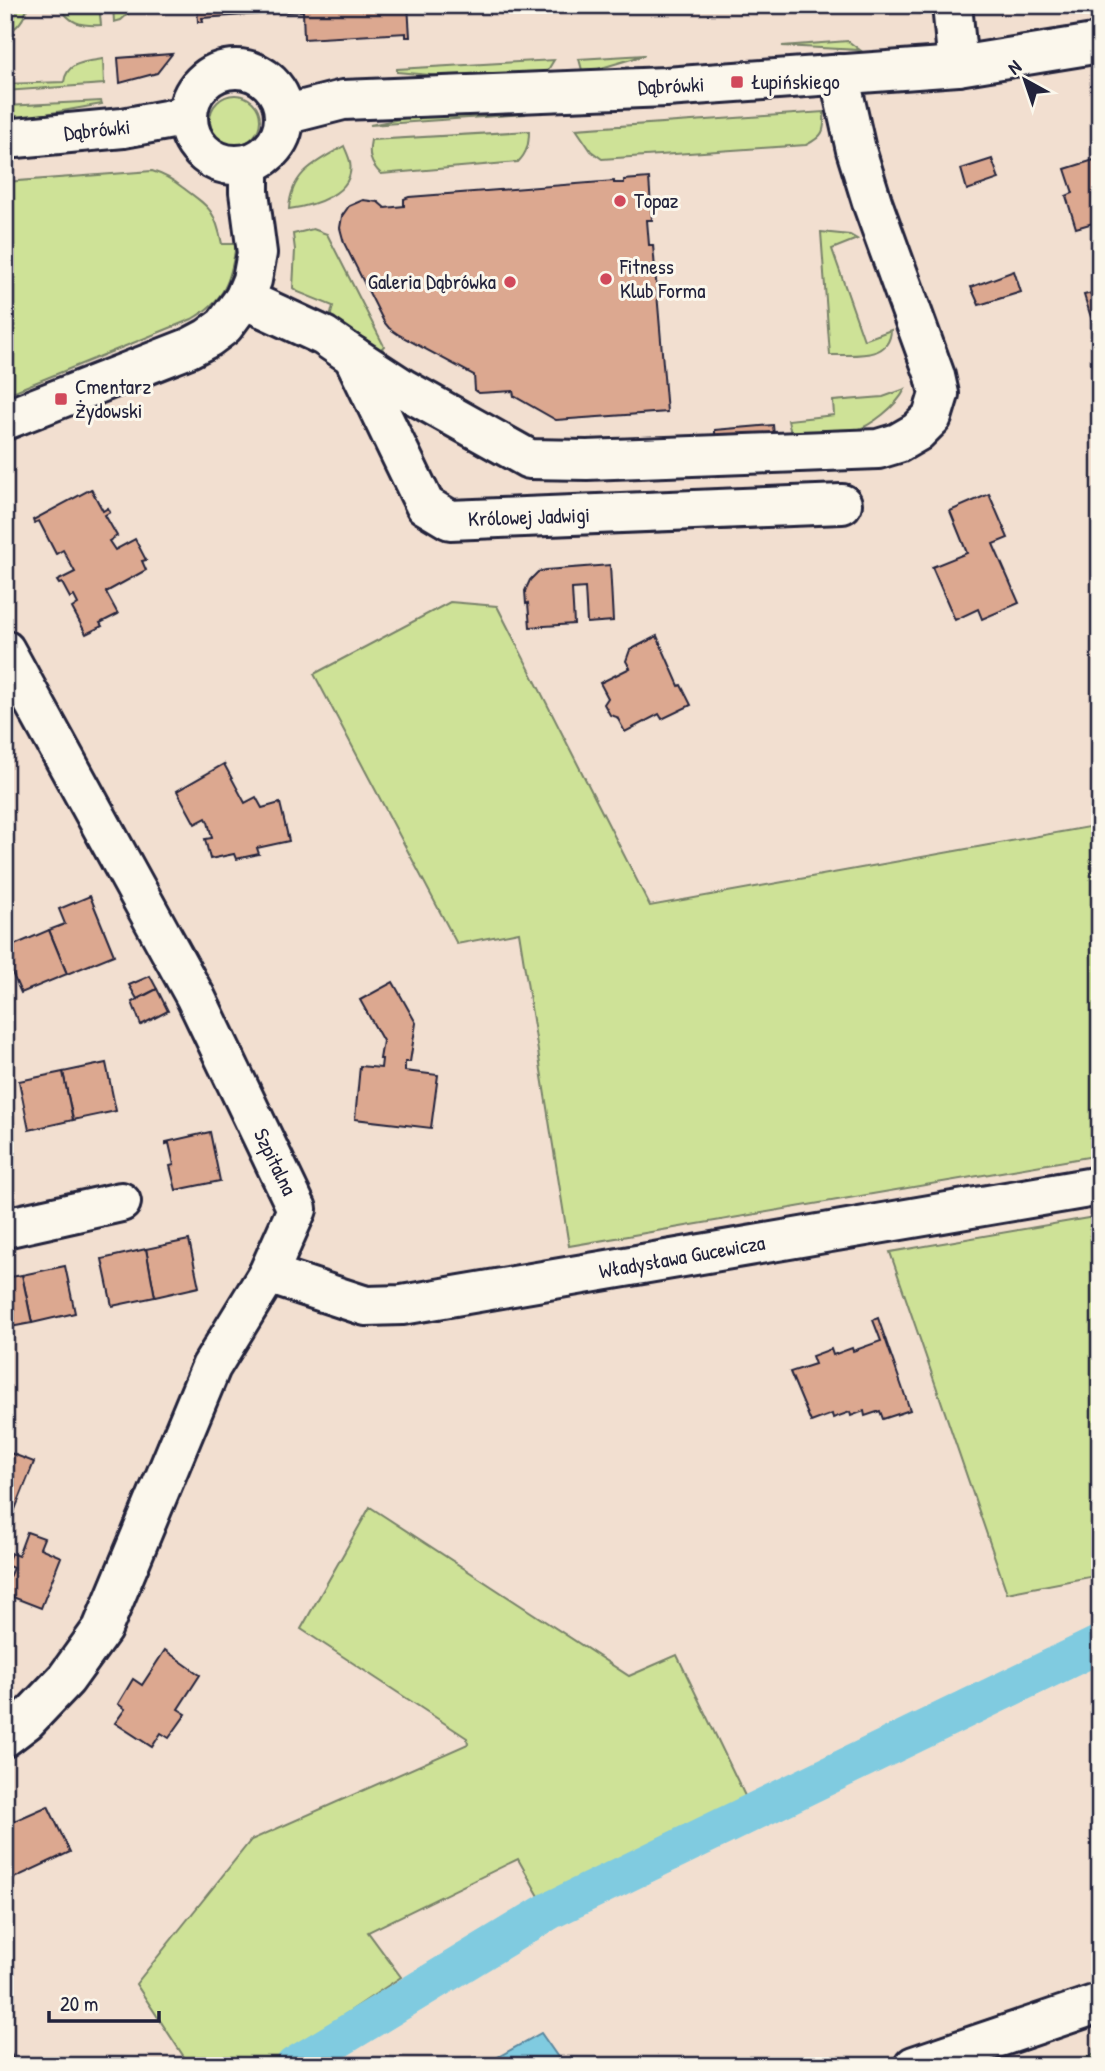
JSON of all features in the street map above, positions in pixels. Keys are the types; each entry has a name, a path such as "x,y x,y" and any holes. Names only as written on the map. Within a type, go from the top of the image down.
{"street":[{"path":"952,5 958,66"},
{"name":"Dąbrówki","path":"284,115 342,100 666,87 958,66 1100,43"},
{"path":"235,69 249,71 268,82 281,99 284,115 282,131 275,145 263,156 249,163 234,165 219,162 206,155 196,144 188,116 191,102 203,83 221,72 235,69"},
{"path":"353,356 402,388 529,459 587,460 878,449 898,443 917,432 932,417 939,394 873,205 856,150 839,74"},
{"name":"Dąbrówki","path":"5,139 123,128 188,116"},
{"path":"5,420 189,348 224,326 244,299 257,253 249,192 249,163"},
{"name":"Królowej Jadwigi","path":"244,299 324,336 353,356 425,505 450,520 842,504"},
{"name":"Szpitalna","path":"5,650 195,996 297,1209 268,1274 211,1367 102,1629 66,1679 26,1721 5,1737"},
{"name":"Władysława Gucewicza","path":"268,1274 366,1306 402,1305 1100,1186"},
{"path":"5,1228 121,1202"},
{"path":"914,2066 1100,2003"}],"green space":[{"path":"5,5 28,5 21,22 6,33"},
{"path":"59,5 99,5 101,25 87,25 71,20"},
{"path":"113,5 138,5 121,20 114,22"},
{"path":"848,41 860,50 782,46"},
{"path":"645,55 598,69 582,70 579,59"},
{"path":"103,59 104,84 5,91 5,84 64,82 73,66"},
{"path":"554,60 546,73 441,76 397,72 397,69"},
{"path":"235,95 253,102 260,120 253,138 235,145 217,138 210,120 217,102"},
{"path":"101,101 102,104 23,118 14,115 7,106"},
{"path":"519,111 526,114 370,125 420,115"},
{"path":"824,112 822,132 817,139 806,145 602,159 591,151 576,129"},
{"path":"529,131 527,148 518,162 381,174 374,166 370,154 371,140"},
{"path":"344,146 350,162 350,173 346,182 339,190 320,201 289,209 294,186 300,177 315,163"},
{"path":"152,171 172,179 210,210 217,223 222,244 236,244 232,269 225,288 212,304 192,319 5,395 5,182"},
{"path":"313,229 327,234 384,346 382,348 389,362 329,322 333,306 293,288 293,234"},
{"path":"821,232 850,235 857,239 832,249 864,340 891,330 889,340 877,351 859,355 830,355"},
{"path":"905,389 890,408 861,428 840,434 792,439 788,420 834,415 833,401 883,397"},
{"path":"450,602 497,606 650,906 1100,825 1100,1155 569,1246 519,932 457,944 314,674"},
{"path":"1100,1216 1100,1575 1007,1593 890,1252"},
{"path":"370,1507 629,1676 677,1655 746,1798 540,1898 518,1859 368,1932 401,1977 268,2066 190,2066 136,1984 251,1840 468,1744 467,1738 301,1629"},
{"path":"1100,2052 1100,2066 1063,2066"}],"water":[{"path":"541,2033 564,2066 482,2066"}],"building":[{"path":"197,5 408,5 410,37 406,37 406,33 304,39 303,11 202,18 203,22 198,22"},
{"path":"172,54 157,73 120,83 118,58"},
{"path":"1100,158 1100,221 1076,228 1066,196 1073,193 1065,169"},
{"path":"992,159 999,179 967,190 961,169"},
{"name":"Galeria Dąbrówka","path":"649,178 652,220 647,220 649,245 653,245 667,412 556,420 514,396 513,391 479,393 475,390 474,375 389,328 344,243 340,228 342,216 349,206 363,200 378,202 385,208 404,206 404,199 409,197 614,181 624,183 624,180"},
{"path":"1014,271 1021,292 979,305 971,287"},
{"path":"1100,291 1100,329 1095,330 1084,295"},
{"path":"1100,398 1100,425 1092,400"},
{"path":"773,425 775,445 715,449 715,430"},
{"path":"91,489 103,511 108,508 110,512 105,515 117,536 109,541 115,550 135,539 146,560 142,561 146,570 106,592 118,614 86,634 72,608 78,604 74,596 70,598 62,583 57,581 75,572 63,550 56,554 39,521 34,523 33,520"},
{"path":"989,494 1008,538 993,544 1019,603 982,619 978,609 955,620 932,567 967,553 950,511"},
{"path":"610,565 613,621 587,623 585,588 572,589 574,624 530,627 525,591 538,572"},
{"path":"657,636 679,686 681,685 691,705 662,719 659,714 625,732 617,717 610,715 604,704 608,698 600,683 630,668 626,661 630,650"},
{"path":"224,764 245,803 256,797 262,808 280,803 289,841 257,848 259,854 236,859 234,854 210,859 205,839 212,838 208,822 206,818 195,824 177,791"},
{"path":"90,896 114,955 67,974 49,930 65,924 59,909"},
{"path":"49,930 67,974 21,993 5,957 5,949"},
{"path":"150,976 157,989 137,999 129,985"},
{"path":"393,982 416,1023 410,1062 405,1062 405,1071 438,1075 431,1128 355,1119 360,1066 381,1068 383,1041 360,1000"},
{"path":"157,989 168,1011 141,1025 132,1002"},
{"path":"106,1063 116,1111 73,1120 63,1072"},
{"path":"63,1072 73,1120 29,1130 19,1081"},
{"path":"210,1132 220,1181 176,1190 170,1166 174,1165 169,1143 166,1142"},
{"path":"189,1240 199,1287 155,1297 146,1249"},
{"path":"146,1249 155,1297 112,1306 102,1259"},
{"path":"65,1266 75,1313 32,1323 22,1275"},
{"path":"22,1275 32,1323 5,1328 5,1278"},
{"path":"878,1318 910,1410 883,1419 880,1411 865,1416 864,1411 851,1416 850,1412 833,1418 832,1414 811,1422 790,1372 815,1364 812,1356 831,1349 833,1355 881,1341 873,1320"},
{"path":"5,1451 34,1462 14,1512 5,1509"},
{"path":"27,1532 44,1538 40,1548 61,1557 41,1608 5,1594 5,1586 13,1568 6,1565 11,1553 18,1556"},
{"path":"165,1650 200,1675 178,1709 186,1714 169,1738 161,1733 152,1747 115,1723 125,1709 118,1704 133,1679 142,1685"},
{"path":"48,1806 70,1852 10,1880 8,1876 5,1877 5,1825"},
{"path":"5,2042 14,2060 5,2064"}],"waterway":[{"path":"294,2066 549,1911 1100,1644"}],"place":[{"name":"Łupińskiego","path":"737,82"},
{"name":"Topaz","path":"620,201"},
{"name":"Fitness Klub Forma","path":"606,279"},
{"name":"Galeria Dąbrówka","path":"510,282"},
{"name":"Cmentarz Żydowski","path":"61,399"}]}
